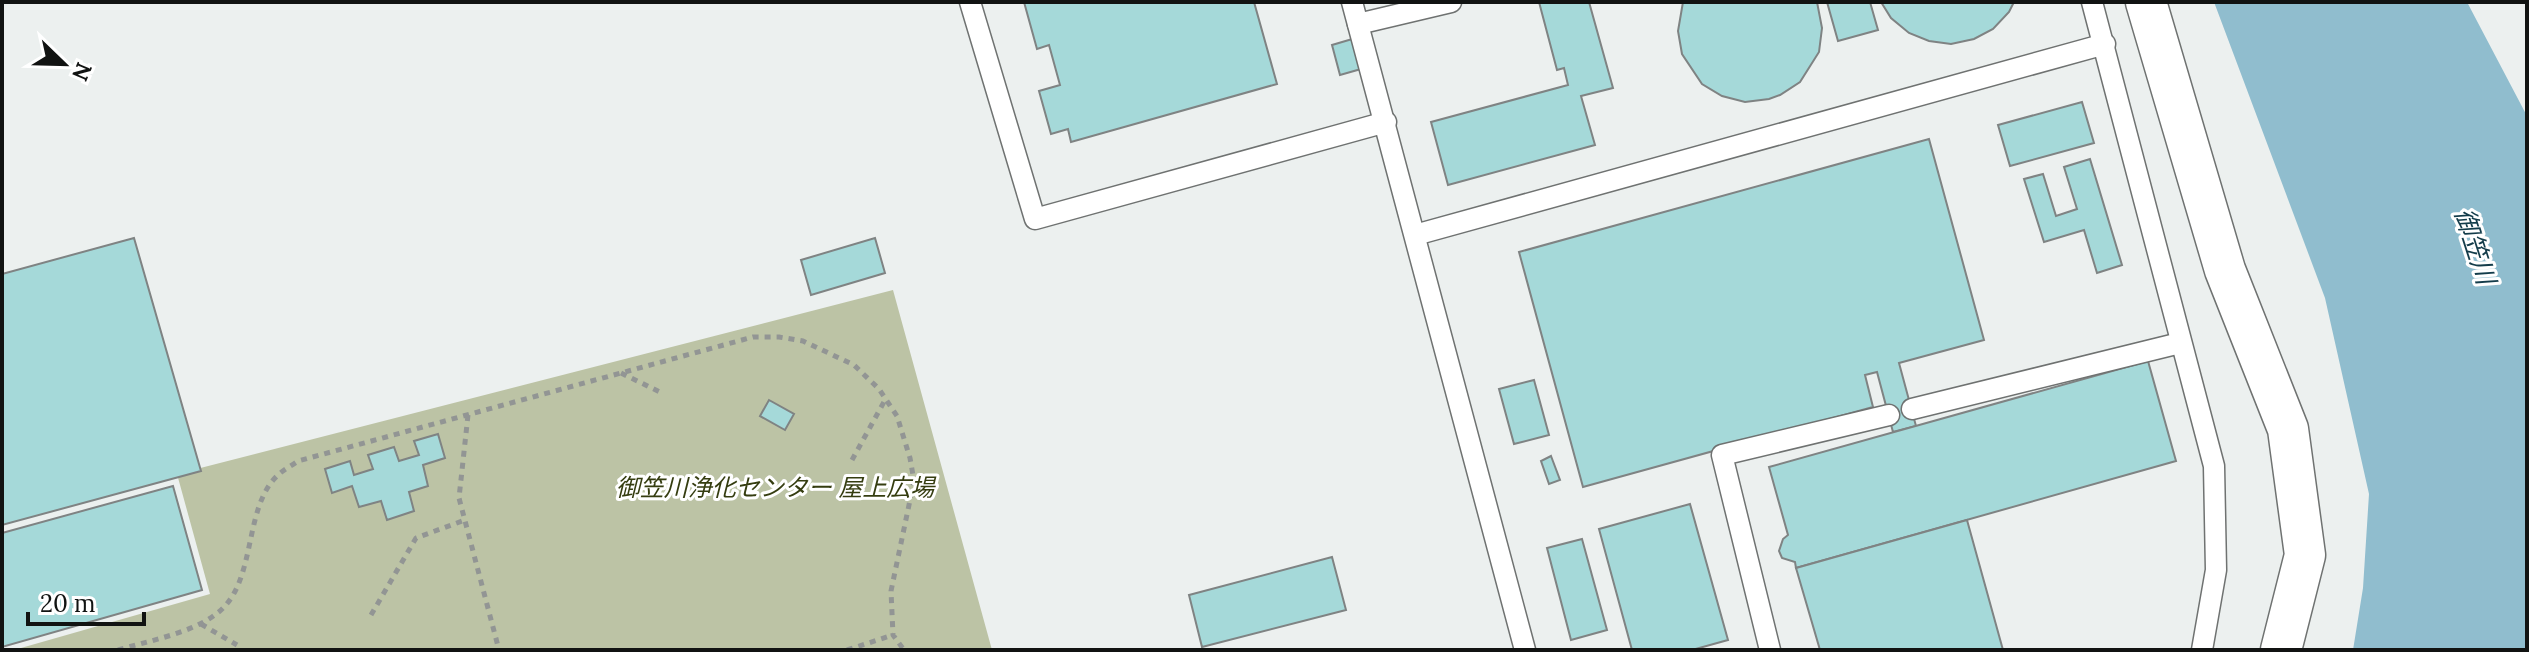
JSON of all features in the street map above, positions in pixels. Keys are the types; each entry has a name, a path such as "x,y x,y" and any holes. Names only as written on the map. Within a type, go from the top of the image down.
{"street":[{"path":"2146,2 2225,270 2288,429 2305,555 2281,650"}],"lane":[{"path":"970,2 1035,219 1386,122"},
{"path":"1352,2 1525,650"},
{"path":"1358,24 1451,2"},
{"path":"2092,2 2214,466 2216,570 2202,650"},
{"path":"1415,235 2105,44"},
{"path":"1912,409 2180,343"},
{"path":"1770,650 1722,455 1889,415"}],"path":[{"path":"118,650 136,647 200,624 219,613 236,591 263,496 276,476 298,461 753,337 779,337 825,349 854,365 870,379 897,416 905,437 914,481 894,573 893,635 904,650"},
{"path":"620,373 660,392"},
{"path":"852,460 885,400"},
{"path":"468,415 459,498 499,650"},
{"path":"371,615 416,538 465,520"},
{"path":"200,624 237,645"},
{"path":"847,650 893,635"}],"green space":[{"name":"御笠川浄化センター 屋上広場","path":"893,290 992,650 14,650 210,594 177,474"}],"water":[{"name":"御笠川","path":"2214,2 2467,2 2527,116 2527,650 2353,650 2363,588 2369,494 2325,298"}],"building":[{"path":"1024,2 1254,2 1277,84 1071,142 1068,129 1051,134 1039,91 1060,85 1049,45 1037,49"},
{"path":"1539,2 1589,2 1613,88 1581,96 1595,145 1448,185 1431,122 1568,85 1564,68 1557,70"},
{"path":"1683,2 1817,2 1822,28 1819,52 1800,82 1780,95 1745,102 1722,96 1702,84 1682,54 1678,31"},
{"path":"1827,2 1870,2 1878,30 1838,41"},
{"path":"1881,2 2014,2 1993,29 1974,39 1951,44 1929,41 1909,33 1891,18"},
{"path":"1359,37 1368,67 1340,75 1332,45"},
{"path":"2082,102 2094,143 2010,166 1998,125"},
{"path":"1929,139 1984,340 1899,363 1916,426 1893,432 1877,372 1865,375 1873,407 1583,487 1519,252"},
{"path":"2090,159 2122,265 2097,273 2084,230 2044,242 2024,179 2043,174 2056,216 2077,209 2064,167"},
{"path":"134,238 201,471 2,525 2,274"},
{"path":"875,238 885,273 811,295 801,260"},
{"path":"2148,361 2176,461 1796,568 1795,562 1782,558 1779,551 1788,535 1769,467"},
{"path":"1534,380 1549,435 1514,444 1499,389"},
{"path":"769,400 794,414 785,430 760,416"},
{"path":"438,434 445,458 423,465 428,486 409,492 414,511 387,520 381,501 359,507 352,486 332,493 325,469 350,461 354,475 373,469 368,455 394,447 399,461 419,455 414,441"},
{"path":"1551,456 1560,480 1549,484 1541,461"},
{"path":"173,486 202,590 2,647 2,533"},
{"path":"1690,504 1728,640 1692,650 1632,650 1599,529"},
{"path":"1967,520 2003,650 1820,650 1796,568"},
{"path":"1582,539 1607,630 1571,640 1547,548"},
{"path":"1332,557 1346,610 1202,647 1189,595"}]}
